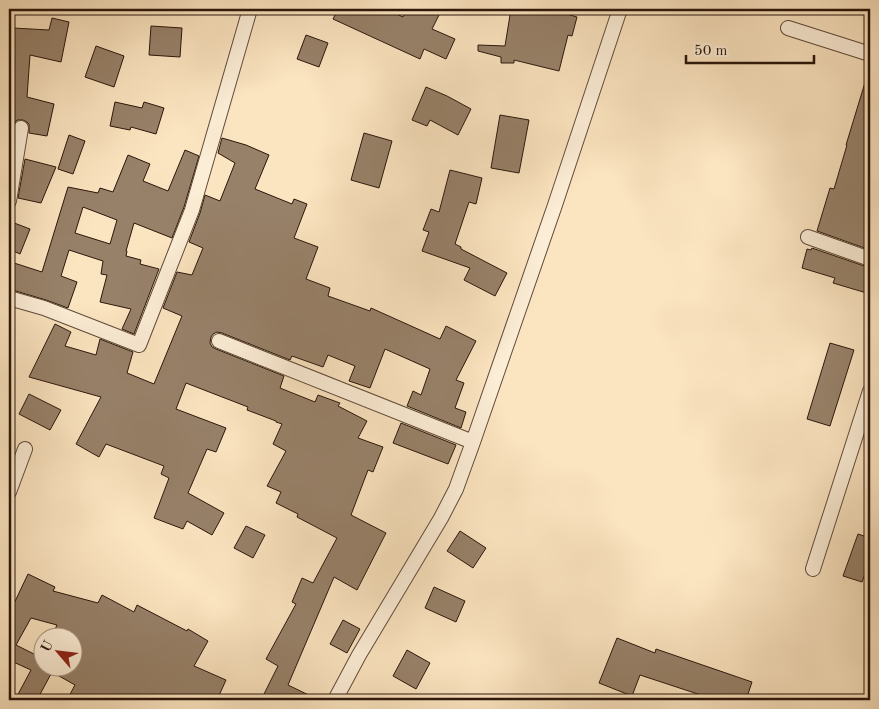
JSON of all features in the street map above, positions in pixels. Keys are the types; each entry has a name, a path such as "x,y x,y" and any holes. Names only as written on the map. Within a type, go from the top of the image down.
{"street":[{"path":"9,298 44,308 138,345 192,210 250,9"},
{"path":"335,700 359,655 441,518 456,489 555,206 620,9"},
{"path":"788,28 870,54"},
{"path":"9,202 21,128"},
{"path":"808,237 870,259"},
{"path":"219,341 474,442"},
{"path":"814,569 870,391"},
{"path":"9,492 25,449"}],"building":[{"path":"338,9 386,9 403,17 407,9 442,9 432,29 455,39 446,59 424,49 420,59 333,19"},
{"path":"511,9 549,9 577,17 572,36 568,35 559,71 514,60 514,63 501,63 501,57 478,51 478,45 505,46"},
{"path":"52,18 69,22 61,62 30,55 27,97 54,104 47,136 29,133 29,124 23,120 17,120 12,129 9,128 9,53 11,53 13,28 49,30"},
{"path":"151,26 182,28 180,57 149,55"},
{"path":"306,35 328,43 319,67 297,59"},
{"path":"96,46 124,56 114,87 85,77"},
{"path":"867,76 870,76 870,250 817,231 830,188 834,189"},
{"path":"426,87 471,109 458,135 430,120 427,126 412,120"},
{"path":"115,102 142,108 144,102 164,108 156,134 131,127 130,130 110,126"},
{"path":"500,115 529,120 519,173 491,168"},
{"path":"364,133 392,141 379,188 351,180"},
{"path":"69,135 85,141 73,174 58,169"},
{"path":"222,138 246,145 269,155 255,189 292,204 294,199 307,204 294,238 318,247 306,279 330,288 328,296 370,311 371,308 440,339 446,326 476,341 456,380 464,383 455,408 466,412 461,428 407,406 413,391 421,395 430,369 385,349 370,388 349,381 355,366 328,355 323,367 292,356 290,360 222,333 217,332 211,337 210,343 212,347 284,376 280,388 315,402 318,395 340,403 338,406 367,421 358,438 383,447 373,472 368,470 351,515 386,533 357,590 334,577 288,685 319,700 261,700 278,666 266,659 296,604 292,602 302,578 313,583 337,538 297,517 298,514 276,503 281,492 267,486 286,451 273,444 282,424 247,410 248,407 186,383 176,409 226,428 216,452 207,449 188,493 224,513 212,535 187,521 183,529 154,518 169,478 161,474 164,466 106,444 99,457 76,444 101,397 29,377 55,324 71,332 65,346 96,355 100,339 133,352 127,373 154,384 182,316 163,308 177,272 192,275 203,248 189,242 205,195 220,201 235,163 218,153"},
{"path":"185,150 199,156 184,207 172,238 134,223 126,256 141,260 140,264 159,269 134,334 122,329 131,309 100,302 107,275 101,274 103,261 69,250 61,276 77,282 68,308 9,289 11,262 42,272 68,187 98,193 100,188 113,192 128,155 150,164 143,181 168,191","holes":["83,207 117,220 110,244 75,233"]},
{"path":"25,159 56,167 41,203 18,198"},
{"path":"450,170 482,178 476,204 469,202 455,244 507,273 495,296 464,280 470,268 422,251 429,232 423,230 431,209 439,212"},
{"path":"9,221 30,229 20,254 9,249"},
{"path":"812,248 870,268 870,294 833,283 835,278 802,268 807,249 811,250"},
{"path":"830,343 854,350 830,426 807,419"},
{"path":"29,394 61,410 50,430 19,414"},
{"path":"401,423 456,445 448,464 393,443"},
{"path":"246,526 265,535 253,558 234,548"},
{"path":"460,531 486,548 473,568 447,551"},
{"path":"858,534 870,538 870,560 862,582 843,576"},
{"path":"28,574 55,587 53,591 98,603 102,595 134,612 137,605 187,631 188,629 208,641 194,666 226,680 217,700 67,700 75,685 59,676 82,676 82,626 57,626 31,618 16,645 32,653 32,676 50,676 37,700 15,700 31,670 9,660 9,614"},
{"path":"434,587 465,601 456,622 425,608"},
{"path":"343,620 360,629 347,653 330,644"},
{"path":"617,638 655,653 656,649 752,682 746,700 716,700 640,675 632,696 599,683"},
{"path":"407,650 430,663 416,689 393,676"}]}
